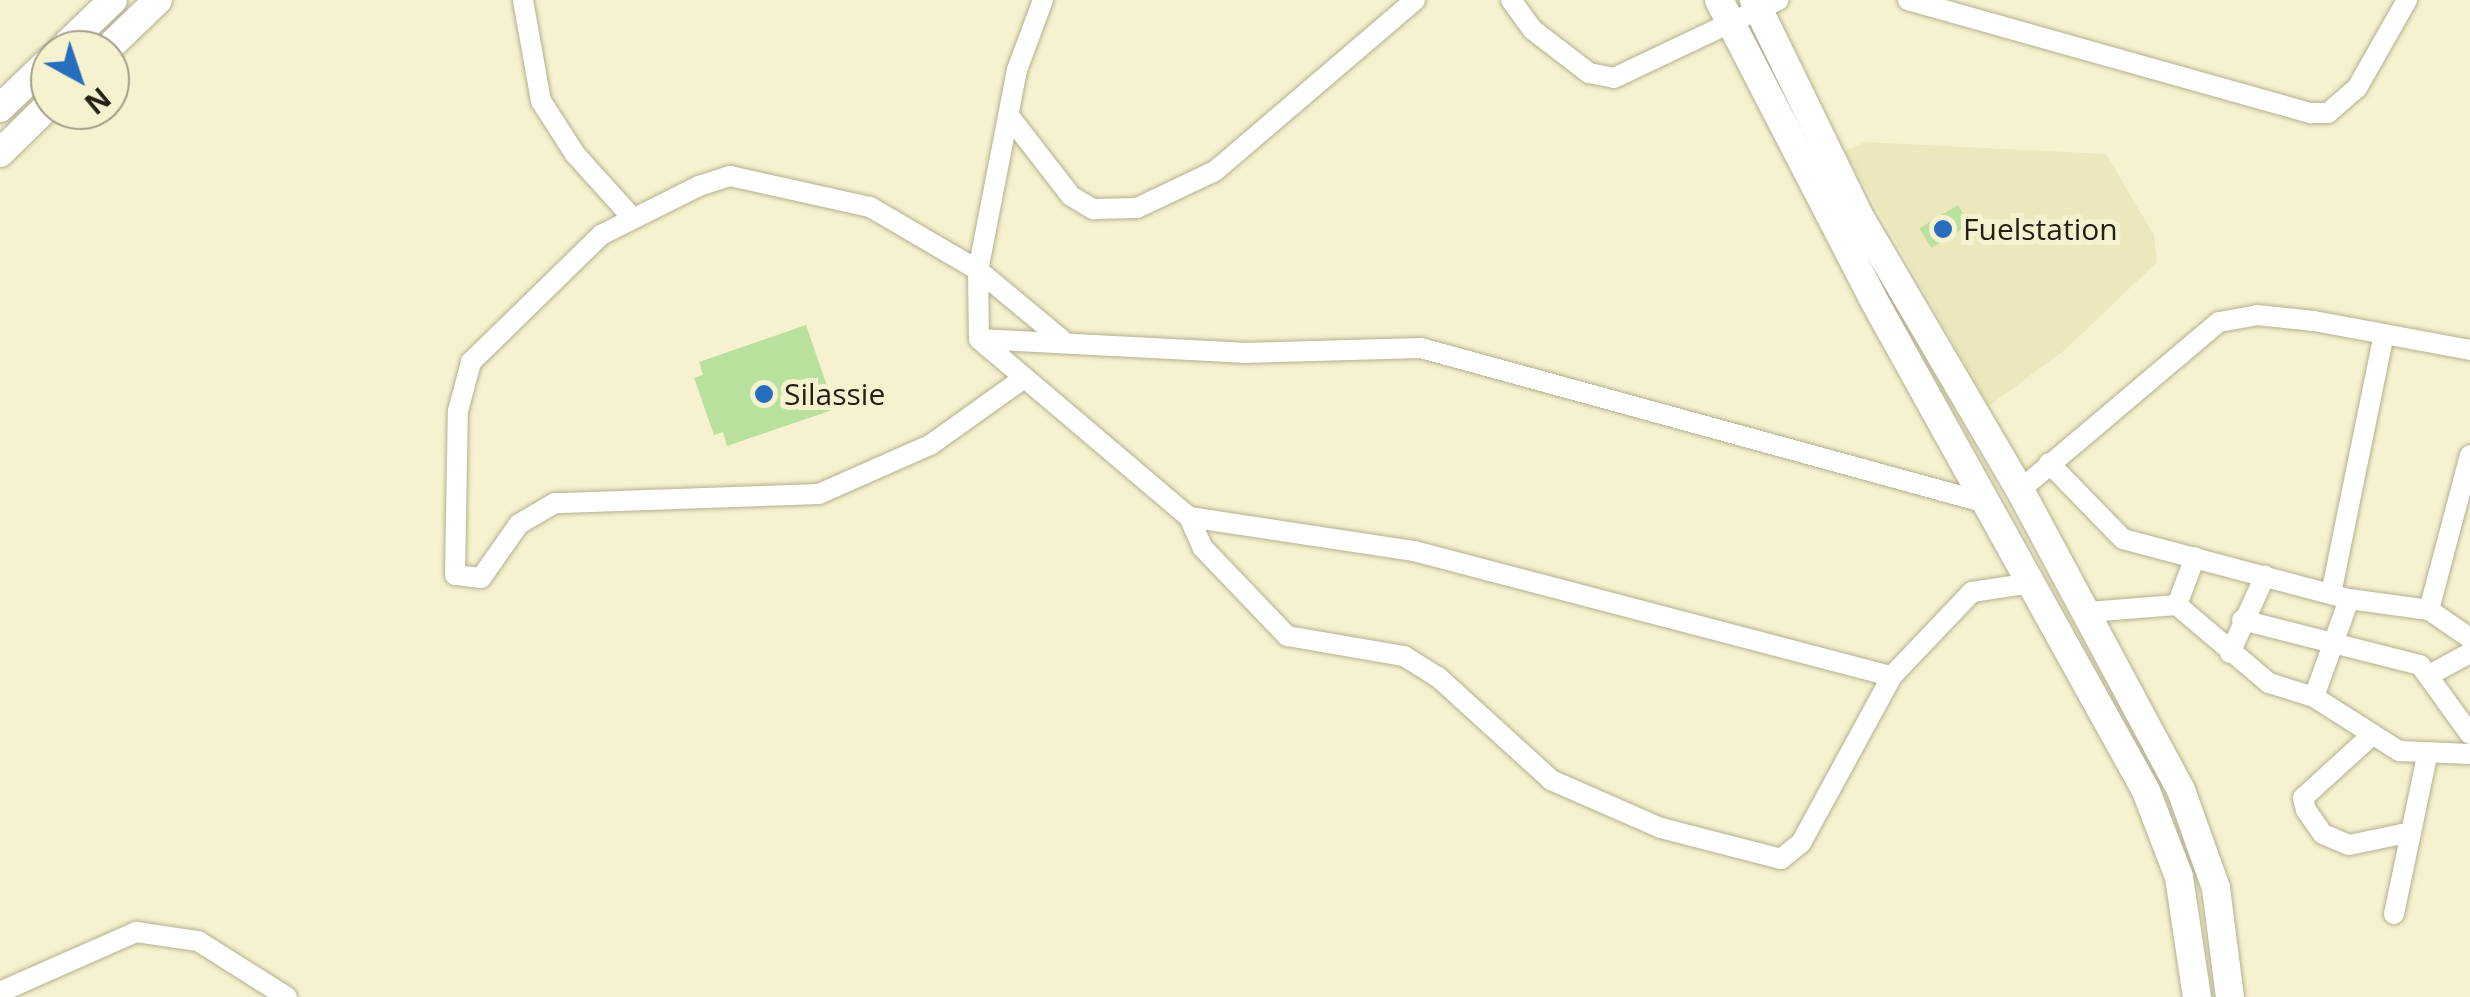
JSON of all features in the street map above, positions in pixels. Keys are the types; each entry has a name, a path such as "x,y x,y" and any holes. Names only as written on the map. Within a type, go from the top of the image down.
{"main road":[{"path":"81,30 112,0"},
{"path":"127,30 158,0"},
{"path":"1764,3 1850,226"},
{"path":"1726,12 1850,226 2032,584 2159,820 2186,906 2197,997"},
{"path":"0,108 30,79"},
{"path":"0,153 30,124"},
{"path":"1884,290 2020,490 2196,822 2216,888 2230,997"}],"street":[{"path":"1043,0 1010,116 978,270 980,339 1188,516 1204,548 1287,636 1404,656 1551,780 1662,828 1782,859 1801,843 1892,676 1972,592 2032,584"},
{"path":"1010,116 1071,196 1093,209 1137,208 1215,172 1415,0"},
{"path":"1511,0 1533,30 1575,62 1614,78 1726,12 1764,3"},
{"path":"1908,0 2311,114 2328,112 2357,88 2407,0"},
{"path":"526,4 540,101 574,154 630,214"},
{"path":"1024,378 930,446 819,494 542,506 481,578 463,581 454,570 458,411 470,362 548,281 630,214 730,176 870,207 978,270 1061,339"},
{"path":"2020,490 2219,322 2257,315 2314,320 2383,339 2470,350"},
{"path":"980,339 1061,339 1243,352 1420,348 1992,504"},
{"path":"2314,696 2340,597 2383,339"},
{"path":"2429,610 2470,455"},
{"path":"2049,463 2124,539 2340,597 2429,610 2470,638"},
{"path":"1188,516 1414,551 1892,676"},
{"path":"2177,605 2195,557"},
{"path":"2230,654 2265,576"},
{"path":"2088,612 2177,605 2230,654 2269,683 2314,696 2372,736 2426,756 2470,754"},
{"path":"2242,620 2407,660 2431,674 2470,734"},
{"path":"2431,674 2470,652"},
{"path":"2372,736 2303,798 2306,810 2323,834 2349,844 2407,833"},
{"path":"2394,914 2407,833 2426,756"},
{"path":"0,992 136,932 198,941 287,997"}],"shaded area":[{"path":"1865,142 2106,154 2154,235 2157,262 2066,349 1989,406 1845,151"}],"building":[{"path":"1958,205 1970,225 1931,248 1919,228"},
{"name":"Silassie","path":"806,325 835,409 727,446 723,432 714,435 694,378 703,375 699,362"}],"place":[{"name":"Fuelstation","path":"1943,229"},
{"name":"Silassie","path":"764,394"}]}
